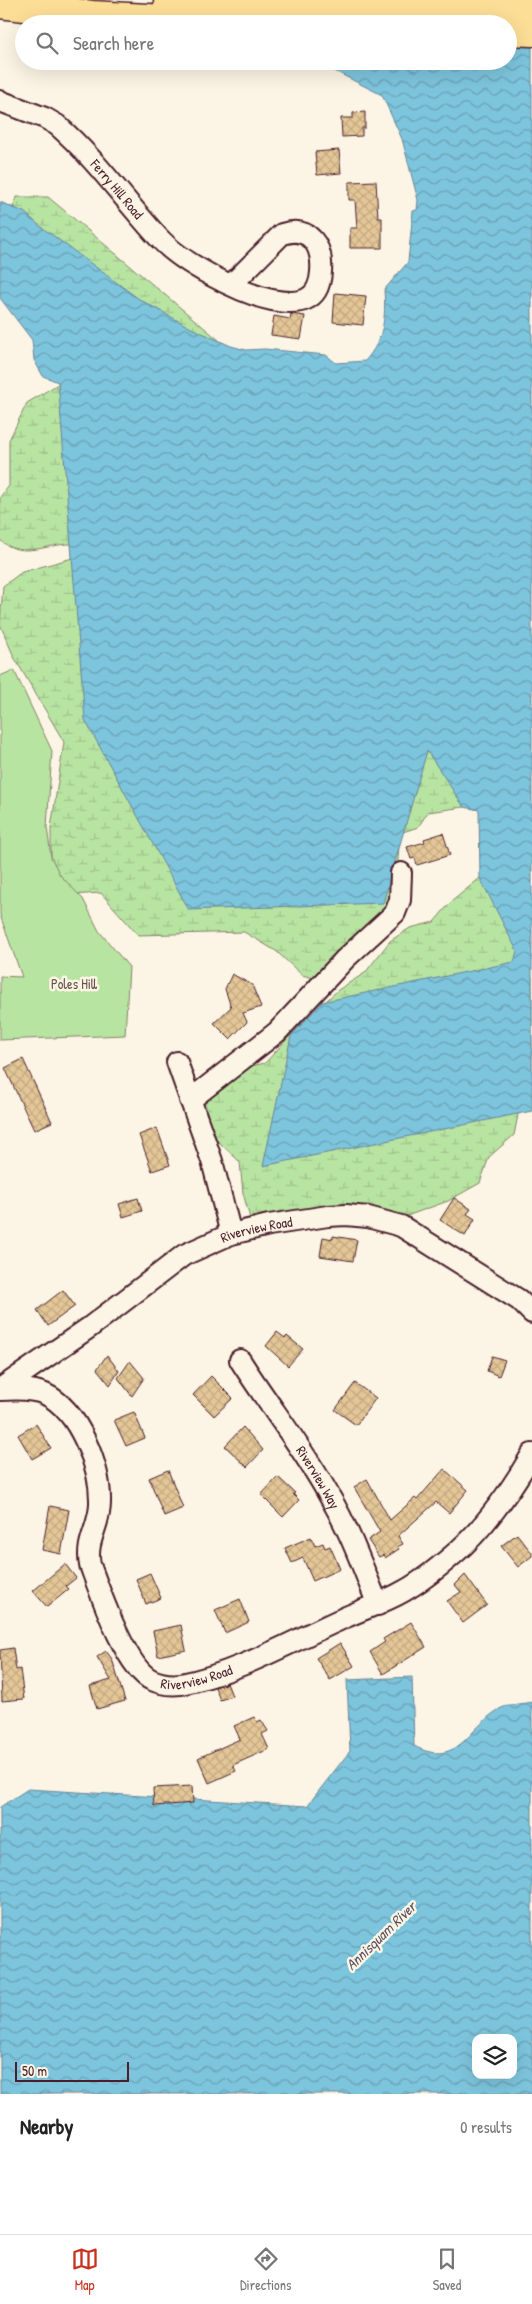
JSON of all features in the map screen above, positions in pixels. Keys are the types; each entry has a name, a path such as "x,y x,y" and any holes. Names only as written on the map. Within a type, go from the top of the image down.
{"highway":[{"path":"168,0 219,15"},
{"path":"0,4 92,15 206,12 532,11"},
{"path":"517,31 532,32"}],"street":[{"name":"Ferry Hill Road","path":"0,101 45,118 57,125 76,142 119,189 161,240 202,271 231,285 271,300 291,303 306,300 313,296 321,281 322,260 320,250 310,237 299,232 292,231 282,234 231,285"},
{"path":"190,1100 277,1032 345,959 395,913 400,900 401,873"},
{"path":"177,1062 212,1160 231,1234"},
{"name":"Riverview Road","path":"0,1389 90,1327 172,1263 231,1234 269,1225 328,1216 368,1217 401,1226 519,1300 532,1313"},
{"name":"Riverview Way","path":"240,1360 268,1405 313,1467 331,1498 353,1540 378,1605"},
{"name":"Riverview Road","path":"0,1389 44,1393 56,1400 73,1421 84,1440 99,1478 99,1516 90,1537 87,1552 90,1566 132,1662 150,1680 166,1684 180,1684 201,1679 260,1656 378,1605 423,1579 472,1537 500,1504 532,1454"}],"green space":[{"path":"17,197 48,197 232,351 464,807 428,812 418,827 400,833 395,899 322,980 302,975 276,951 244,932 138,935 101,893 72,895 51,878 51,828 64,742 14,657 0,624 3,586 22,572 98,551 76,544 27,550 18,549 0,540 0,497 9,486 9,440 27,403 58,384 64,388 0,222 12,210"},
{"name":"Poles Hill","path":"14,670 52,751 47,827 51,857 60,875 83,899 99,931 129,967 125,1035 0,1040 0,976 22,977 0,915 0,676"},
{"path":"480,878 492,888 532,977 532,1073 522,1095 514,1135 489,1157 480,1183 448,1201 404,1217 251,1222 243,1193 240,1162 203,1127 204,1099 247,1067 265,1063 301,1024 338,990 365,973 390,941 410,928 434,922 451,902"}],"water":[{"path":"321,0 532,0 532,1111 263,1166 291,1036 322,1002 514,962 517,951 480,878 479,810 464,807 427,751 383,903 189,910 85,720 58,382 43,376 34,360 32,340 0,298 0,202 24,212 40,226 139,299 191,328 231,346 246,350 265,349 326,355 336,363 365,361 380,336 385,310 384,290 408,262 413,211 417,210 418,200 402,139 382,95 333,70 517,70 517,15 317,15"},
{"name":"Annisquam River","path":"412,1677 414,1746 429,1752 441,1753 452,1749 501,1708 532,1702 532,2094 0,2094 0,1807 28,1789 307,1806 350,1751 347,1680"}],"building":[{"path":"365,112 365,128 362,128 362,136 342,137 341,118 353,118 353,113"},
{"path":"339,150 341,173 317,175 315,152"},
{"path":"376,181 378,218 382,218 382,248 350,248 350,228 357,228 355,200 349,200 349,182"},
{"path":"335,293 366,296 363,325 333,322"},
{"path":"291,314 305,316 301,339 271,335 274,316 290,319"},
{"path":"443,833 450,855 417,865 415,858 411,859 407,847 425,842 424,839"},
{"path":"232,974 252,985 261,1007 243,1013 247,1022 230,1039 214,1023 231,1007 225,989"},
{"path":"23,1059 52,1122 34,1130 5,1068"},
{"path":"157,1128 170,1165 152,1171 139,1135"},
{"path":"138,1198 142,1211 123,1217 119,1204"},
{"path":"454,1198 471,1209 467,1214 475,1219 465,1236 440,1220"},
{"path":"333,1236 357,1240 353,1261 320,1256 323,1237 333,1239"},
{"path":"63,1290 75,1306 48,1326 37,1310"},
{"path":"277,1332 285,1338 287,1336 303,1349 288,1366 266,1346"},
{"path":"107,1355 119,1371 110,1385 97,1369"},
{"path":"492,1356 505,1360 499,1376 487,1371"},
{"path":"130,1361 144,1378 132,1396 118,1378"},
{"path":"211,1376 233,1398 214,1416 193,1395"},
{"path":"355,1383 376,1398 356,1425 335,1410"},
{"path":"134,1412 145,1438 126,1446 114,1420"},
{"path":"36,1424 51,1448 32,1459 18,1435"},
{"path":"243,1427 263,1450 247,1467 225,1446"},
{"path":"444,1469 468,1490 449,1513 436,1502 398,1536 403,1544 397,1547 399,1549 385,1558 383,1555 379,1557 368,1540 380,1532 354,1487 367,1479 390,1520 415,1498 417,1500"},
{"path":"168,1470 183,1508 164,1516 149,1478"},
{"path":"278,1477 295,1493 293,1494 299,1500 283,1517 261,1495"},
{"path":"50,1506 69,1510 61,1554 42,1550"},
{"path":"517,1534 532,1553 532,1556 518,1567 501,1546"},
{"path":"311,1537 315,1546 323,1543 325,1548 330,1546 340,1569 313,1581 303,1558 292,1563 285,1548"},
{"path":"65,1564 76,1578 66,1586 69,1589 47,1607 33,1591"},
{"path":"150,1573 161,1598 146,1604 136,1579"},
{"path":"465,1575 487,1605 463,1623 447,1601 461,1592 455,1585"},
{"path":"240,1599 249,1622 225,1633 215,1610"},
{"path":"411,1622 426,1647 383,1674 370,1652 385,1642 383,1639"},
{"path":"181,1625 186,1650 158,1656 153,1631"},
{"path":"340,1643 354,1666 330,1680 316,1658"},
{"path":"13,1648 16,1670 20,1669 24,1699 2,1701 0,1650"},
{"path":"106,1651 112,1659 125,1701 97,1709 90,1686 111,1680 97,1657"},
{"path":"227,1683 232,1696 220,1700 215,1687"},
{"path":"254,1717 257,1722 261,1720 268,1731 262,1734 269,1749 233,1765 236,1771 209,1783 198,1758 240,1739 234,1726"},
{"path":"192,1786 193,1803 154,1806 153,1788"}]}
